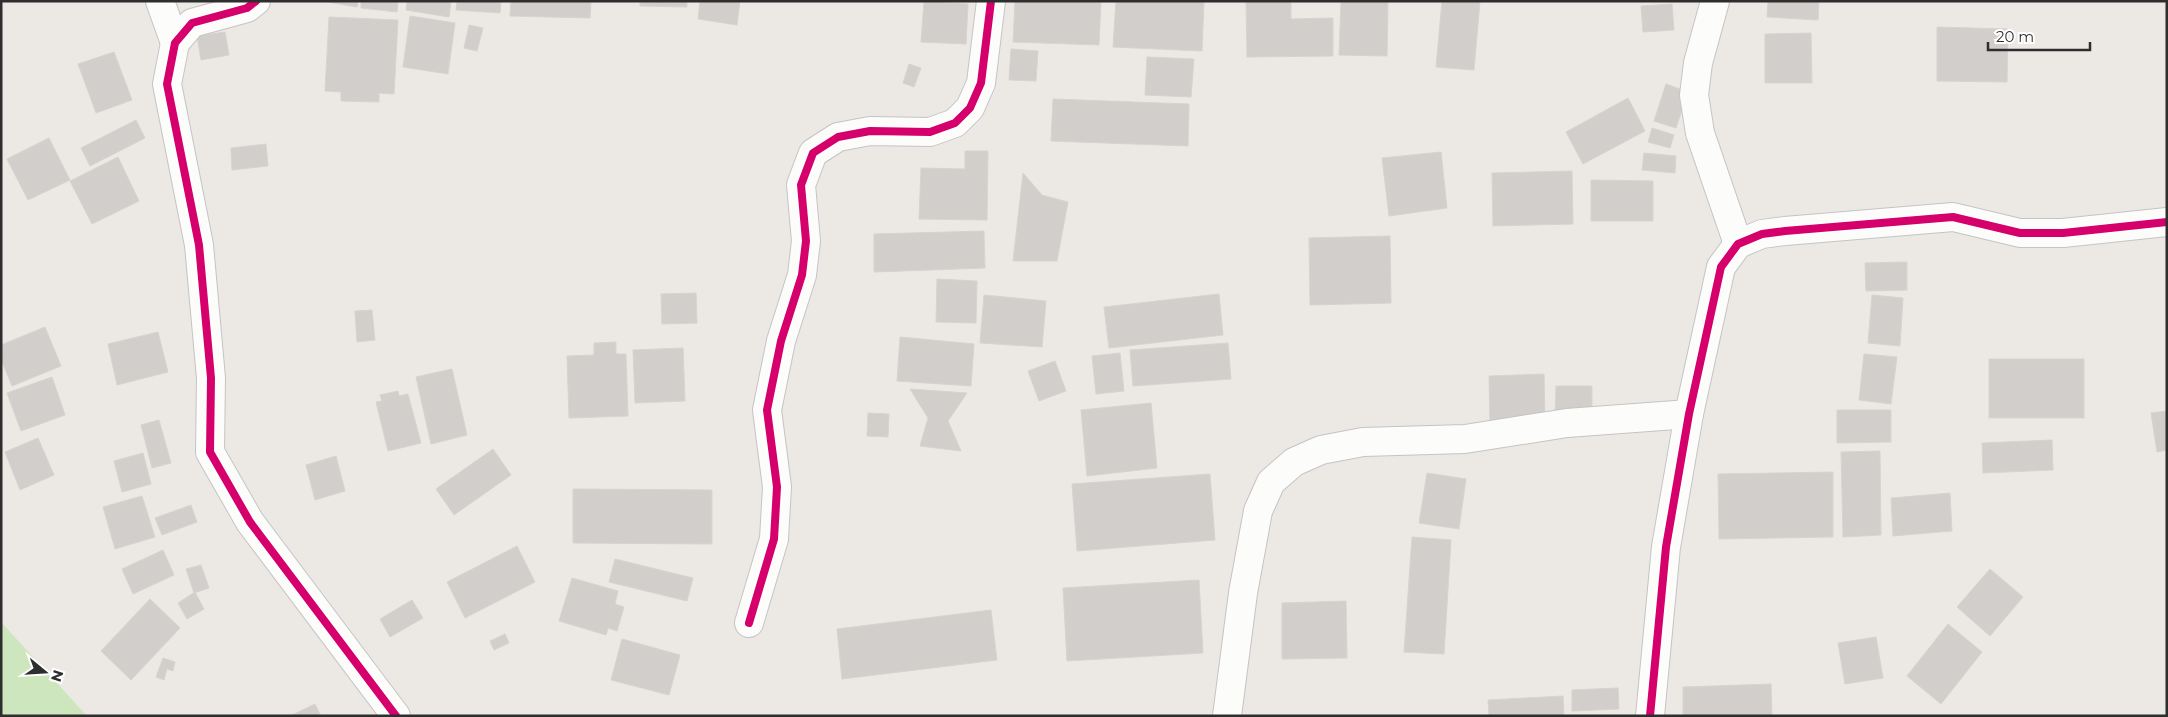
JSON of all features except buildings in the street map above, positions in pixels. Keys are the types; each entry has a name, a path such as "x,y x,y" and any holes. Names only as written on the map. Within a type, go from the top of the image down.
{"street":[{"path":"160,1 175,43"},
{"path":"256,1 247,8 192,23 175,43 167,84 199,245 212,378 210,452 250,522 396,716"},
{"path":"749,622 774,539 777,487 767,410 781,342 802,275 806,241 801,185 813,153 838,137 870,132 930,132 955,123 970,108 981,83 991,1"},
{"path":"1715,1 1698,63 1694,95 1700,133 1738,244"},
{"path":"1650,716 1666,547 1689,414 1721,267 1738,244 1762,234 1785,231 1953,217 2020,233 2063,233 2167,222"},
{"path":"1227,716 1243,594 1258,510 1271,482 1294,462 1321,450 1363,442 1465,439 1567,423 1689,414"}],"green space":[{"path":"1,622 87,716 1,716"}],"cycle path":[{"path":"256,1 247,8 192,23 175,43 167,84 199,245 211,378 210,452 250,522 396,716"},
{"path":"749,623 774,539 777,487 767,410 781,341 802,275 806,241 801,185 813,153 838,137 870,131 930,132 955,123 970,108 981,83 991,1"},
{"path":"1650,716 1666,547 1689,414 1721,267 1738,244 1762,234 1785,231 1953,217 2020,233 2063,233 2167,222"}]}
